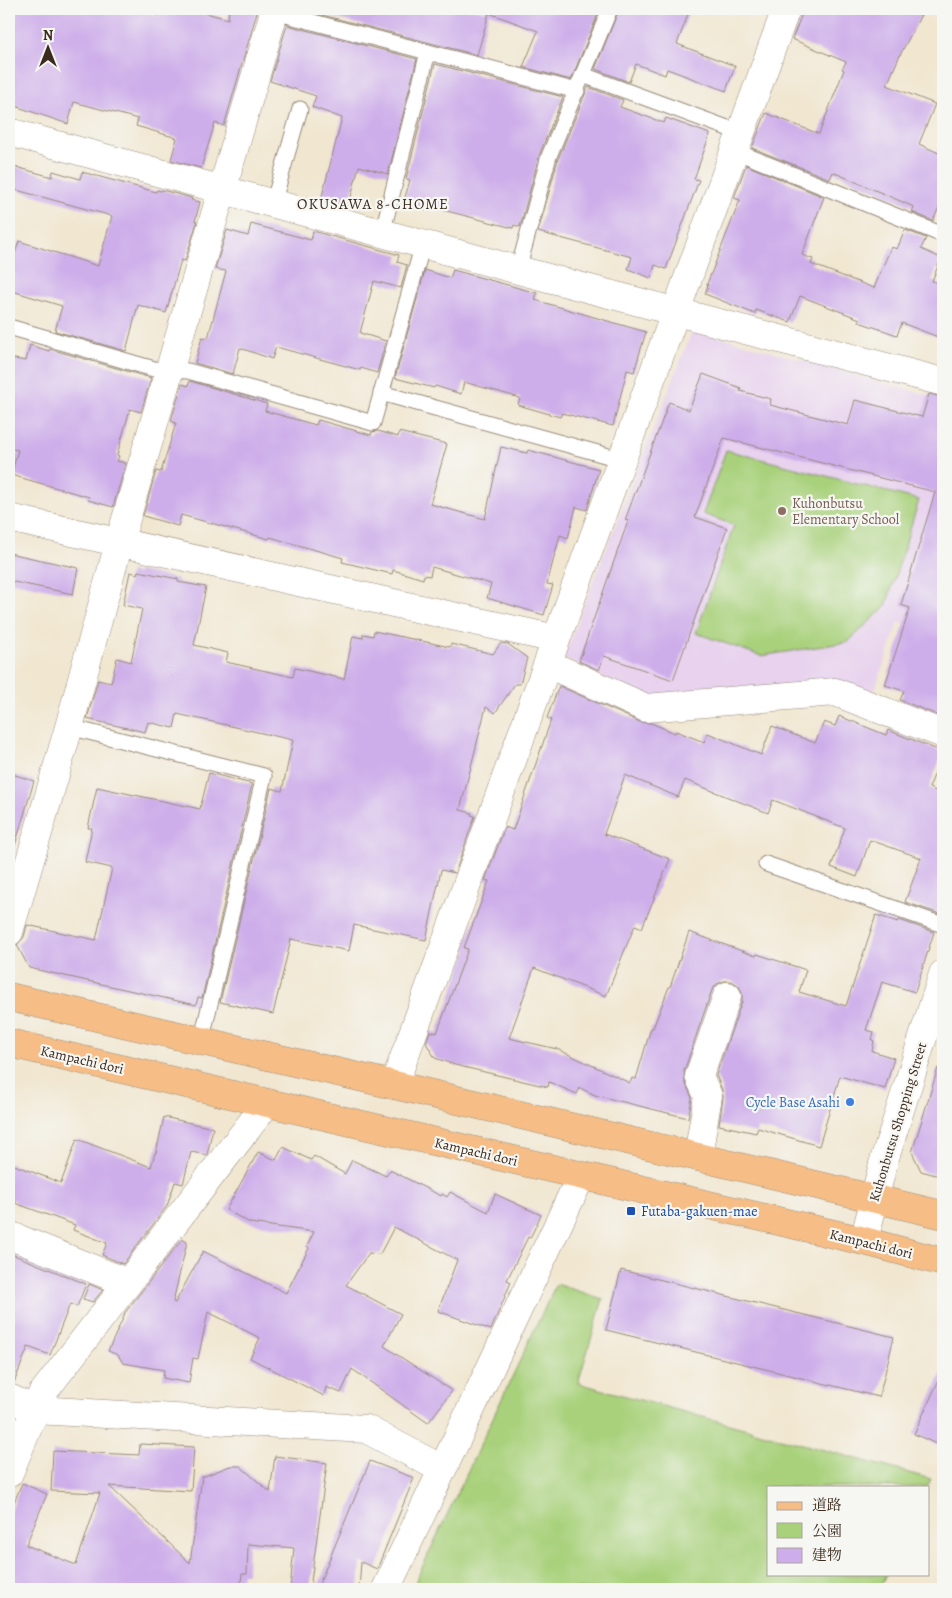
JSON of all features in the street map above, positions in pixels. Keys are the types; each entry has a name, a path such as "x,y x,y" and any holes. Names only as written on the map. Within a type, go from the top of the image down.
{"main road":[{"path":"9,997 394,1085 943,1215"},
{"name":"Kampachi dori","path":"9,1043 864,1241 943,1262"}],"street":[{"path":"394,1085 786,9"},
{"path":"9,932 69,727 119,542 171,370 222,190 270,10"},
{"path":"9,132 382,234 943,382"},
{"path":"9,518 119,542 552,651 646,708 835,692 943,734"},
{"name":"Kuhonbutsu Shopping Street","path":"864,1241 883,1164 943,974"},
{"path":"698,1156 708,1096 699,1076 726,996"},
{"path":"9,1473 42,1394 267,1103"},
{"path":"386,1589 581,1176"},
{"path":"9,1235 128,1283"},
{"path":"9,1398 36,1410 366,1429 442,1469"}],"lane":[{"path":"518,270 549,156 610,9"},
{"path":"270,10 577,91"},
{"path":"382,234 428,52"},
{"path":"583,75 738,142 943,235"},
{"path":"273,204 300,109"},
{"path":"9,327 154,369 188,371 373,424 423,244"},
{"path":"381,393 623,460"},
{"path":"69,727 264,776 201,1042"},
{"path":"766,864 943,925"}],"shaded area":[{"name":"Kuhonbutsu Elementary School","path":"693,329 943,400 943,638 899,622 874,692 837,682 647,698 563,658"}],"green space":[{"path":"726,450 919,500 886,606 848,642 761,656 696,633 734,525 703,514"},
{"path":"556,1284 603,1299 578,1383 931,1479 928,1486 767,1486 767,1576 885,1576 879,1589 412,1589"}],"building":[{"path":"9,9 135,9 159,16 161,9 191,9 228,19 229,9 258,9 224,126 215,123 201,168 171,160 177,138 136,126 138,119 74,102 68,124 12,105 16,93 9,92"},
{"path":"299,9 475,9 487,12 485,9 600,9 571,80 523,67 538,31 489,13 477,55"},
{"path":"619,9 690,9 677,44 735,66 726,91 667,69 665,75 636,64 629,82 595,69"},
{"path":"804,9 924,9 887,85 935,104 919,144 943,155 943,198 933,221 912,212 914,207 833,172 830,179 752,148 766,113 819,134 844,70 842,69 846,62 792,39"},
{"path":"287,25 417,59 388,174 359,166 348,208 321,200 342,118 312,107 316,96 270,81"},
{"path":"435,64 563,97 540,153 520,227 514,225 513,228 431,207 430,211 403,204 410,180 406,179"},
{"path":"588,87 623,100 620,107 664,123 666,118 710,134 694,179 699,180 666,269 655,265 651,278 628,269 632,257 538,232 558,159"},
{"path":"9,165 52,177 53,171 80,179 82,172 156,192 157,190 162,190 200,202 195,221 197,222 185,261 181,260 166,313 138,305 126,351 55,331 62,306 9,290 9,273 19,241 98,266 112,216 9,188"},
{"path":"746,165 824,197 802,255 813,259 811,264 874,288 891,247 897,249 905,230 926,238 921,249 941,258 932,281 943,285 943,339 902,323 897,335 859,322 860,319 800,296 790,322 756,310 755,314 705,294 707,284 740,200 734,198"},
{"path":"251,224 311,240 313,231 399,255 397,262 407,265 401,288 374,281 360,333 386,341 377,373 276,347 272,359 240,348 233,374 195,363 202,337 208,338 226,271 215,269 227,230 248,236"},
{"path":"425,270 450,278 453,270 537,293 535,300 646,332 634,372 627,370 613,426 562,413 560,417 518,405 520,398 464,382 461,394 435,386 434,388 395,378"},
{"path":"30,345 151,378 141,412 130,409 117,455 119,456 117,461 126,463 113,507 88,500 89,497 11,475 18,450 9,448 9,358 26,361"},
{"path":"703,374 741,388 740,391 771,399 770,405 848,425 855,400 922,417 929,394 943,397 943,705 940,716 900,700 904,691 885,685 910,608 901,605 935,492 724,438 695,517 727,528 673,680 604,656 599,670 579,661 628,521 625,520 669,402 689,410"},
{"path":"190,381 267,404 265,411 316,425 318,420 371,435 372,432 378,431 398,437 399,432 447,444 430,504 485,519 501,447 527,453 528,450 599,469 587,510 576,507 568,538 560,535 547,584 553,585 544,615 487,598 491,584 432,567 430,576 424,575 423,579 393,570 392,574 342,562 343,558 270,537 269,539 181,515 178,526 143,516 156,471 161,472 176,423 171,421 182,384 188,386"},
{"path":"9,553 78,568 73,594 9,581"},
{"path":"138,571 178,579 178,582 206,587 194,645 228,653 226,662 293,677 295,668 344,679 353,636 363,638 363,634 373,636 374,631 450,647 451,644 493,654 501,643 508,644 527,658 520,684 515,684 495,713 486,707 460,810 472,813 471,815 475,816 455,873 441,870 426,940 354,925 349,951 291,939 273,1014 220,1002 271,788 282,791 293,740 177,714 174,728 148,722 145,732 87,719 98,680 111,683 117,658 131,662 142,609 123,605 130,572 137,574"},
{"path":"559,686 640,722 651,723 704,742 708,733 761,755 772,726 815,743 824,722 835,726 839,716 886,735 888,730 943,752 929,788 943,794 943,903 940,914 905,902 921,858 870,840 857,877 831,867 845,828 773,800 768,813 685,780 678,797 625,775 604,834 670,859 642,928 635,925 606,996 534,968 509,1038 557,1049 630,1083 632,1078 636,1079 651,1028 653,1028 670,987 689,932 756,956 757,954 806,970 799,992 846,1006 876,915 898,922 899,920 934,932 915,992 882,982 866,1030 874,1032 872,1051 894,1058 885,1089 840,1076 819,1146 758,1128 756,1133 719,1125 723,1098 716,1075 742,1001 742,993 739,986 732,981 724,981 717,984 712,990 684,1071 685,1082 692,1098 688,1118 595,1095 580,1088 577,1094 549,1082 548,1087 455,1065 435,1058 426,1043 430,1031 437,1033 468,949 464,948 489,881 485,880 505,827 513,830 551,720 547,718"},
{"path":"9,773 34,781 15,845 9,844"},
{"path":"209,773 252,784 202,998 198,997 196,1005 29,968 17,945 24,937 27,925 96,940 112,868 85,862 92,828 88,828 97,787 200,809"},
{"path":"938,1068 943,1069 943,1177 921,1171 912,1152"},
{"path":"164,1117 213,1128 207,1155 191,1152 183,1184 175,1182 167,1206 123,1264 102,1255 107,1243 73,1230 75,1225 15,1203 16,1201 9,1198 9,1163 61,1183 77,1139 151,1167"},
{"path":"283,1147 311,1160 314,1156 345,1174 352,1160 386,1176 390,1170 441,1196 442,1194 447,1197 450,1192 488,1212 495,1194 541,1215 507,1280 511,1282 491,1330 438,1311 457,1260 394,1227 380,1254 369,1253 346,1285 401,1314 384,1346 452,1391 428,1423 352,1369 341,1393 326,1387 324,1396 250,1358 260,1338 208,1312 198,1359 193,1358 189,1383 163,1378 164,1370 123,1363 118,1355 108,1351 124,1314 182,1239 187,1242 173,1302 175,1303 203,1251 286,1293 309,1248 307,1246 314,1232 250,1223 226,1210 258,1152 276,1160"},
{"path":"9,1253 86,1284 77,1307 70,1304 50,1355 28,1347 14,1383 9,1383"},
{"path":"621,1270 894,1337 879,1397 606,1330"},
{"path":"89,1284 103,1290 93,1302 83,1299"},
{"path":"943,1371 943,1447 914,1434"},
{"path":"140,1444 194,1447 191,1491 109,1486 190,1563 202,1477 230,1466 240,1466 270,1492 275,1456 327,1463 310,1589 290,1589 294,1548 248,1544 247,1574 242,1574 240,1589 9,1589 9,1515 22,1483 47,1494 26,1545 76,1565 100,1493 51,1491 53,1451 139,1455"},
{"path":"370,1461 414,1478 377,1569 361,1562 359,1589 317,1589"}],"place":[{"name":"Kuhonbutsu Elementary School","path":"782,511"},
{"name":"Cycle Base Asahi","path":"850,1102"},
{"name":"Futaba-gakuen-mae","path":"631,1211"}],"district":[{"name":"OKUSAWA 8-CHOME","path":"373,204"}]}
